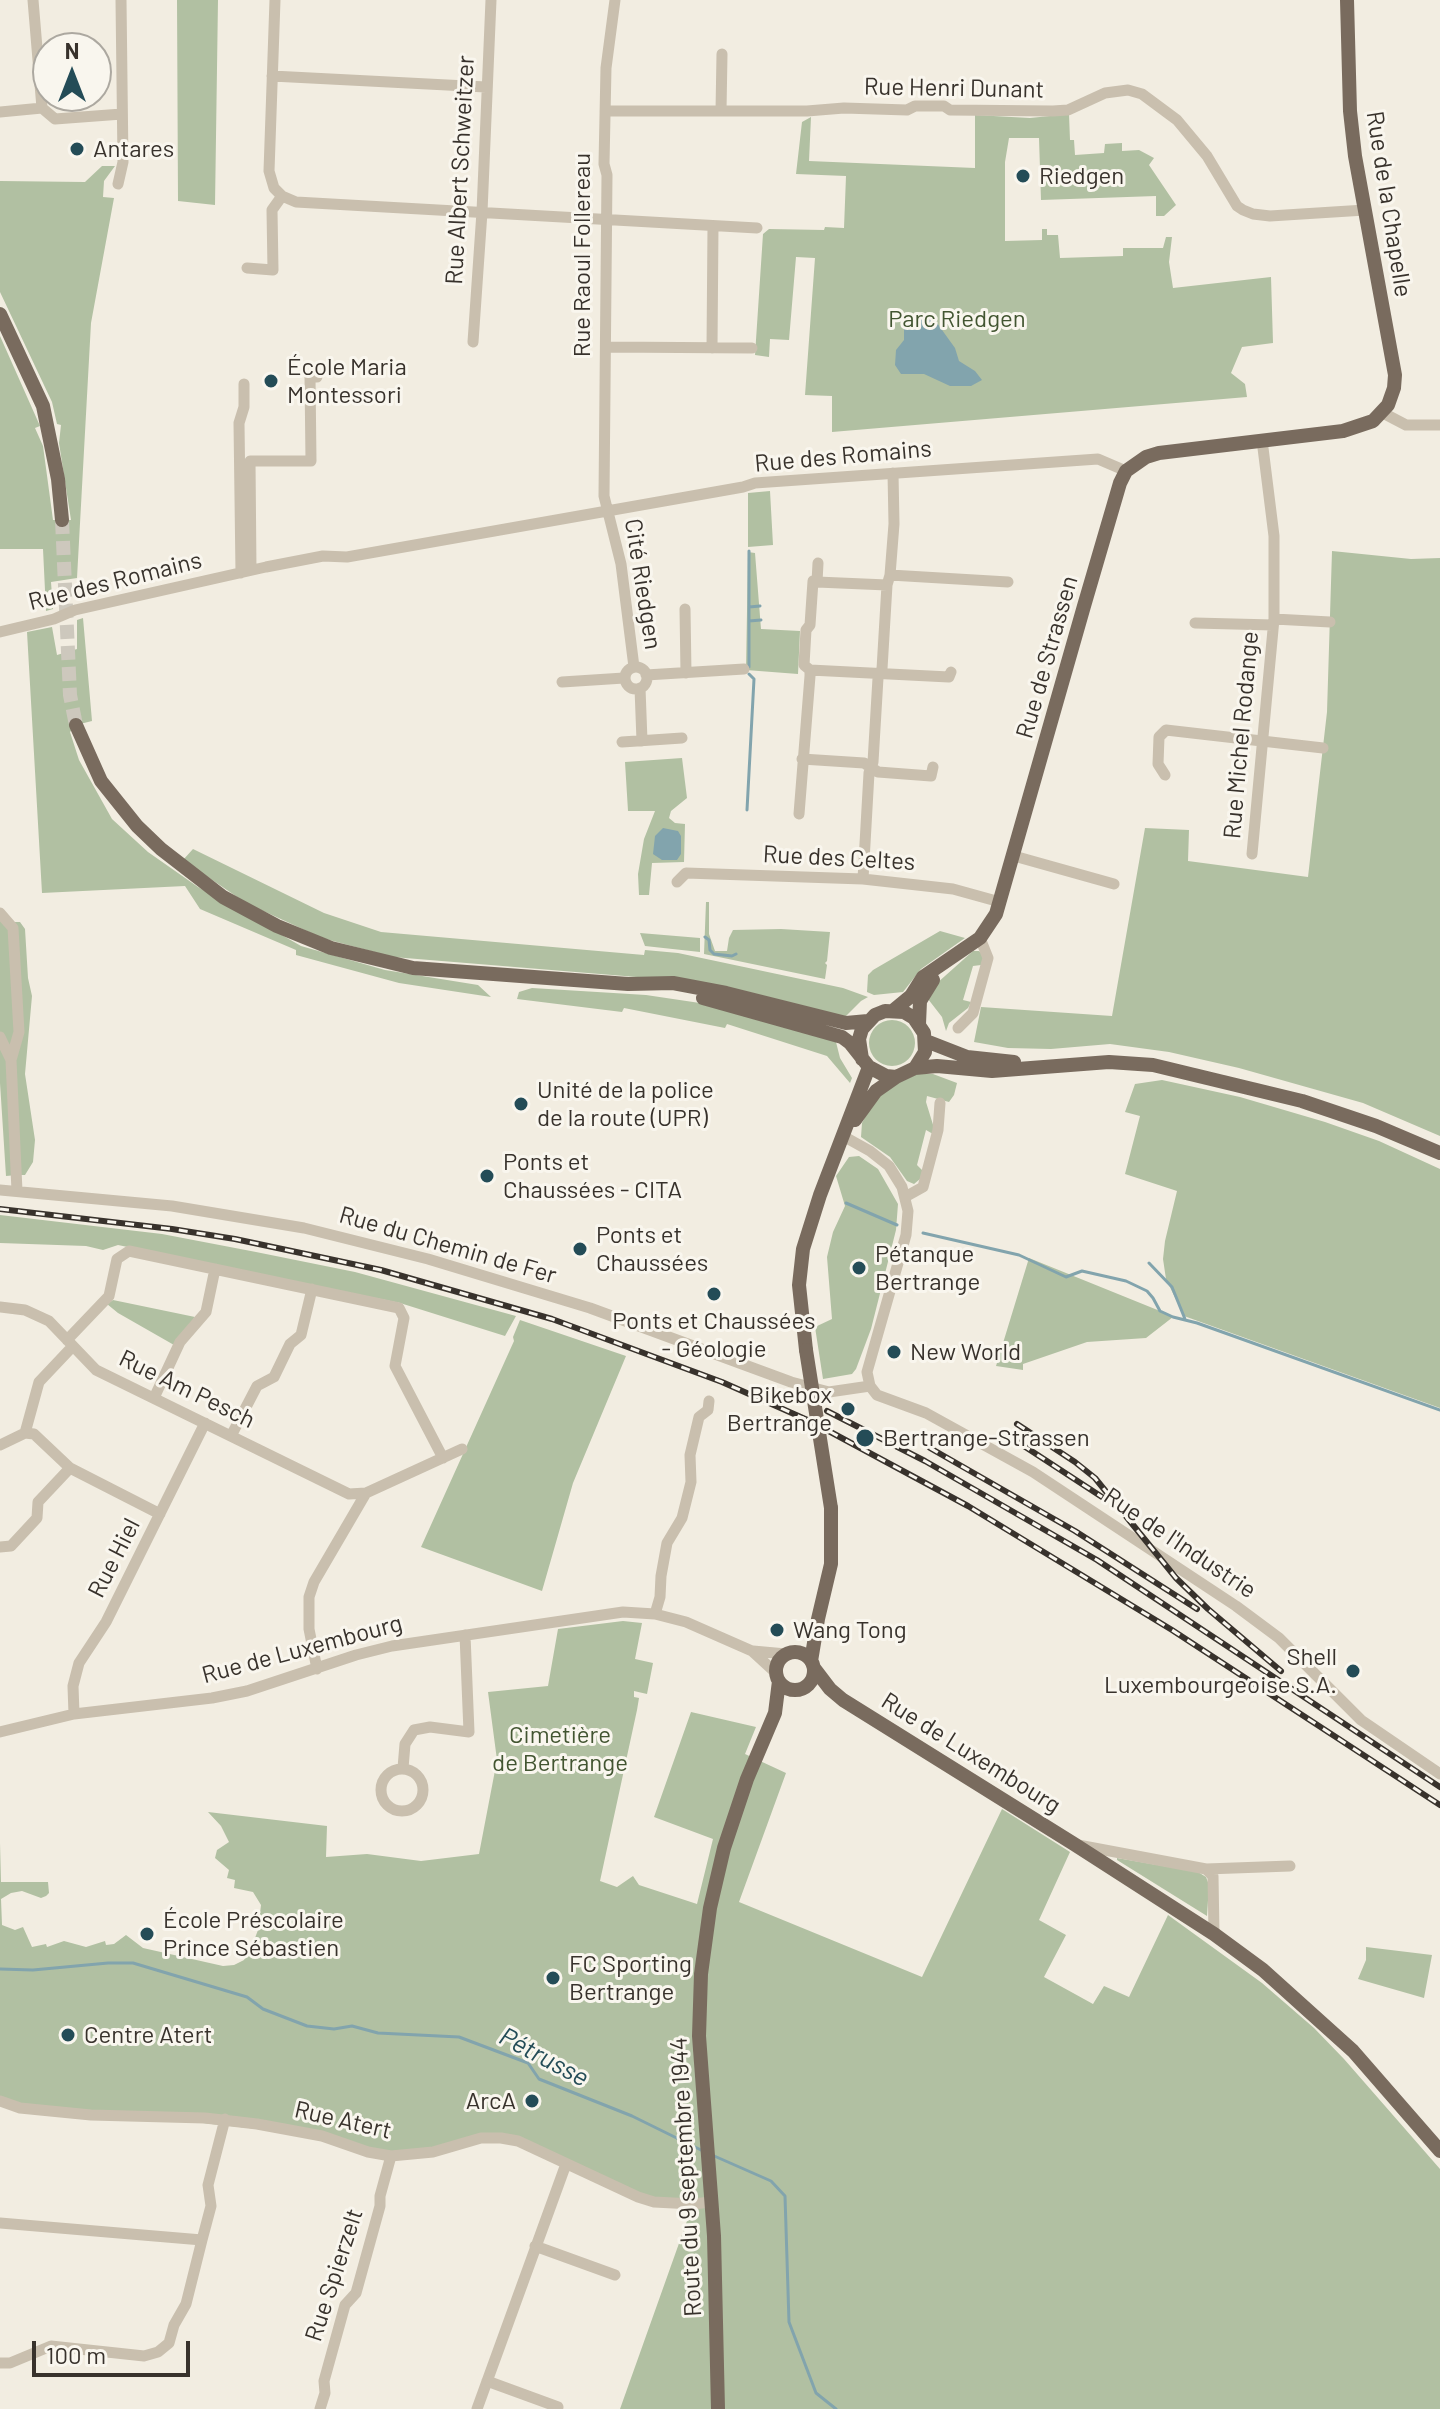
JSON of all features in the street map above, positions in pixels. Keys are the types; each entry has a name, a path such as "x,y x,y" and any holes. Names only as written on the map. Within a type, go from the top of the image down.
{"main road":[{"name":"Rue de la Chapelle","path":"1347,0 1350,111 1395,375 1391,397 1383,413"},
{"path":"0,314 43,406 58,479 62,520"},
{"path":"1126,471 1135,463 1159,453 1343,431 1362,426 1383,413"},
{"name":"Rue de Strassen","path":"894,1010 911,996 923,977 957,956 990,926 1014,856 1088,592 1126,471"},
{"path":"76,725 101,781 137,826 190,873 223,897 277,926 331,948 413,968 628,984 673,983 846,1023 868,1021 885,1011 904,1012 919,1024 926,1041 921,1061 915,1068"},
{"name":"Rue de Strassen","path":"919,1024 920,1001 927,988 957,956"},
{"path":"628,984 726,1003 842,1037 866,1063 886,1076 896,1077"},
{"path":"818,1619 777,1666 778,1677 798,1689 812,1680 818,1619 831,1564 831,1508 799,1285 803,1249 866,1063 859,1039 868,1021"},
{"path":"926,1041 967,1057 1060,1066"},
{"path":"843,1136 876,1091 915,1068 937,1066 992,1071 1131,1063 1195,1074 1338,1113 1440,1153"},
{"path":"789,1653 803,1654 813,1665"},
{"name":"Rue de Luxembourg","path":"813,1665 830,1689 843,1700 1074,1844 1214,1934 1263,1970 1353,2051 1440,2151"},
{"name":"Route du 9 septembre 1944","path":"718,2409 717,2310 699,2036 701,1974 710,1908 724,1848 747,1779 775,1713 778,1677"},
{"name":"Rue de Luxembourg","path":"798,1689 843,1700"},
{"name":"Route du 9 septembre 1944","path":"775,1713 798,1689"}],"street":[{"path":"33,0 36,32"},
{"path":"118,184 123,162 121,0"},
{"path":"275,0 269,171 274,188 282,196 296,202 757,228"},
{"name":"Rue Albert Schweitzer","path":"473,342 491,0"},
{"name":"Rue Raoul Follereau","path":"608,509 604,496 607,175 604,164 606,68 615,0"},
{"path":"721,111 722,54"},
{"path":"272,76 486,87"},
{"name":"Rue Henri Dunant","path":"605,111 907,110 915,106 944,106 950,110 1053,111 1068,110 1105,93 1128,90 1142,94 1177,120 1207,156 1237,206 1243,210 1270,216 1365,210"},
{"path":"0,112 32,109"},
{"path":"47,112 55,119 122,114"},
{"path":"247,268 273,270 272,210 282,196"},
{"path":"712,348 713,226"},
{"path":"607,347 752,348"},
{"path":"246,572 250,461 311,461 310,377 317,377"},
{"name":"Rue des Romains","path":"244,384 244,407 239,423 246,572"},
{"path":"1383,413 1413,427 1440,425"},
{"name":"Rue Michel Rodange","path":"1252,854 1274,622 1274,536 1262,440"},
{"name":"Rue des Romains","path":"0,632 54,619 75,610 323,556 347,557 755,483 1098,459 1126,471"},
{"path":"863,879 894,524 893,473"},
{"name":"Cité Riedgen","path":"608,509 621,564 634,667"},
{"path":"817,582 818,563"},
{"path":"951,672 949,677 810,670 804,665 813,581 1008,582"},
{"name":"Cité Riedgen","path":"685,609 686,673"},
{"path":"1195,623 1274,622"},
{"name":"Rue Michel Rodange","path":"1274,622 1330,622"},
{"name":"Cité Riedgen","path":"634,667 640,668 646,675 645,684 640,688 629,687 624,678 628,670 634,667"},
{"name":"Cité Riedgen","path":"646,675 744,669"},
{"path":"799,814 810,670"},
{"name":"Cité Riedgen","path":"562,682 624,678"},
{"name":"Cité Riedgen","path":"640,688 642,741"},
{"path":"1165,775 1158,764 1159,737 1166,730 1323,748"},
{"path":"622,742 682,738"},
{"path":"802,759 864,763 878,772 931,776 933,767"},
{"path":"1014,856 1114,884"},
{"name":"Rue des Celtes","path":"677,882 686,873 863,879 953,889 1000,902"},
{"path":"0,913 13,928 19,1032 11,1060 17,1191"},
{"path":"958,1028 973,1013 988,958 980,938"},
{"path":"0,1037 11,1060"},
{"path":"905,1197 923,1187 938,1130 940,1103"},
{"path":"843,1136 889,1166 898,1178 908,1211 906,1235 867,1372 870,1386"},
{"name":"Rue du Chemin de Fer","path":"0,1190 196,1209 334,1235 428,1259 590,1308 791,1382 829,1392 870,1386"},
{"path":"25,1433 39,1382 109,1296 117,1259 129,1251 399,1308 404,1318 395,1366 443,1458"},
{"path":"154,1398 180,1342 206,1312 215,1269"},
{"path":"231,1436 257,1386 274,1377 290,1344 301,1335 312,1289"},
{"name":"Rue Am Pesch","path":"0,1307 25,1310 49,1321 96,1370 349,1494 366,1493"},
{"name":"Rue de l'Industrie","path":"870,1386 877,1395 926,1413 1033,1472 1236,1606 1279,1638 1361,1720 1440,1774"},
{"path":"655,1614 667,1543 682,1518 691,1482 690,1455 699,1417 708,1410 709,1401"},
{"name":"Rue Hiel","path":"74,1714 73,1686 79,1663 106,1622 205,1423"},
{"path":"0,1445 25,1433 34,1434 70,1468 160,1514"},
{"path":"317,1669 309,1629 309,1597 314,1582 366,1493 462,1449"},
{"path":"0,1549 11,1546 37,1518 38,1502 70,1468"},
{"name":"Rue de Luxembourg","path":"2,1731 74,1714 212,1698 270,1686 356,1655 392,1646 623,1612 655,1614 686,1622 752,1651 789,1653"},
{"path":"403,1768 405,1744 414,1730 430,1727 469,1732 465,1635"},
{"name":"Rue de Luxembourg","path":"752,1651 778,1677"},
{"name":"Rue de Luxembourg","path":"1074,1844 1206,1869 1290,1866"},
{"path":"1206,1869 1213,1876 1214,1934"},
{"name":"Rue Atert","path":"0,2101 20,2108 91,2115 225,2119 322,2136 368,2152 391,2156 433,2152 481,2138 501,2138 518,2141 617,2189 654,2202 711,2202"},
{"path":"0,2363 18,2360 51,2346 144,2356 158,2352 169,2343 174,2325 186,2304 211,2206 208,2185 225,2119"},
{"name":"Rue Spierzelt","path":"320,2409 325,2393 324,2381 345,2305 356,2293 391,2156"},
{"path":"477,2409 566,2164"},
{"path":"0,2223 202,2240"},
{"path":"535,2246 615,2275"},
{"path":"487,2381 558,2407"}],"green space":[{"path":"177,0 218,0 215,205 178,201"},
{"name":"Parc Riedgen","path":"1069,114 1070,140 1074,140 1075,155 1104,153 1105,144 1122,143 1122,151 1139,150 1154,158 1149,165 1176,205 1164,216 1156,216 1156,196 1041,200 1039,138 1009,138 1005,162 1005,241 1042,240 1042,229 1047,229 1047,235 1058,235 1060,258 1123,256 1123,248 1163,248 1166,237 1172,237 1169,262 1173,288 1271,277 1273,343 1242,347 1231,373 1245,384 1247,397 832,432 832,396 805,395 815,258 796,257 789,340 770,339 769,357 755,355 763,234 769,229 844,228 846,176 796,174 802,122 811,117 809,161 975,168 975,115 1030,118"},
{"path":"102,166 115,166 104,181 103,197 114,198 91,323 77,578 51,582 53,609 46,611 43,549 0,549 0,336 40,426 35,428 43,446 53,520 71,520 59,443 61,425 57,424 52,402 0,292 0,181 85,182"},
{"path":"770,491 773,545 748,547 748,493"},
{"path":"1332,551 1411,559 1440,558 1440,1136 1363,1103 1169,1052 1110,1044 1051,1049 1008,1048 974,1042 981,1007 1112,1016 1145,828 1189,830 1188,861 1308,877 1327,712"},
{"path":"748,552 755,553 761,629 800,631 798,674 746,670"},
{"path":"83,618 92,721 76,725 70,732 79,760 112,819 148,852 198,887 301,946 385,970 478,985 491,997 399,983 296,955 296,950 200,909 185,886 42,893 27,632 52,627 57,655 77,649 77,620"},
{"path":"682,758 687,798 671,811 669,818 675,823 685,824 684,862 652,863 649,895 639,895 638,874 644,839 655,811 628,811 625,762"},
{"path":"193,849 324,913 381,932 644,955 645,950 678,953 843,988 868,997 844,1018 661,979 393,957 322,938 246,903 183,860"},
{"path":"706,902 709,902 709,934 715,951 727,951 733,930 830,932 825,979 704,954"},
{"path":"0,913 10,922 20,922 25,929 32,996 25,1074 35,1140 33,1162 25,1175 6,1176 0,1083"},
{"path":"940,931 965,938 921,969 903,992 874,995 867,992 868,975 873,970"},
{"path":"640,933 700,938 700,952 645,946"},
{"path":"973,951 979,951 984,956 981,965 973,966 963,1000 971,1002 949,1023 946,1031 942,1017 928,999 936,984"},
{"path":"532,988 646,995 720,1006 836,1042 840,1058 852,1078 850,1083 827,1056 727,1024 725,1028 624,1008 622,1012 517,999 519,992"},
{"path":"892,1020 908,1027 915,1043 908,1059 892,1066 876,1059 869,1043 876,1027"},
{"path":"917,1074 933,1074 957,1083 949,1102 927,1096 934,1128 933,1134 926,1130 917,1165 923,1171 914,1184 907,1181 890,1157 861,1137 862,1123 879,1092"},
{"path":"1162,1080 1240,1097 1325,1122 1379,1141 1440,1169 1440,1408 1184,1316 1166,1279 1163,1259 1177,1191 1125,1174 1140,1116 1125,1112 1135,1084"},
{"path":"859,1156 878,1169 898,1204 896,1230 871,1329 856,1369 852,1374 823,1379 815,1327 832,1319 827,1257 833,1232 845,1206 836,1176 849,1157"},
{"path":"0,1215 162,1234 256,1252 355,1272 516,1316 505,1336 400,1303 118,1245 103,1250 86,1246 0,1243"},
{"path":"1029,1258 1173,1317 1146,1338 1087,1342 1023,1364 1023,1370 996,1366"},
{"path":"113,1300 195,1317 174,1345 118,1313 107,1304"},
{"path":"520,1320 626,1356 573,1483 542,1591 421,1547 514,1341"},
{"name":"Cimetière de Bertrange","path":"623,1621 642,1623 635,1659 653,1663 647,1694 634,1691 634,1697 639,1698 637,1710 600,1881 617,1887 633,1876 639,1885 697,1904 713,1839 654,1817 691,1712 756,1727 745,1754 786,1773 739,1902 922,1977 1002,1809 1070,1852 1039,1920 1066,1935 1044,1977 1093,2004 1104,1986 1129,1997 1168,1915 1262,1983 1314,2028 1440,2169 1440,2409 620,2409 693,2204 654,2202 501,2138 391,2156 322,2136 0,2101 0,1843 1,1882 48,1882 49,1893 41,1898 22,1891 1,1899 2,1925 15,1930 23,1927 32,1947 46,1944 47,1947 64,1941 86,1947 105,1941 106,1945 114,1944 126,1935 143,1948 223,1966 234,1965 244,1960 252,1946 258,1930 261,1905 253,1892 234,1888 235,1880 227,1878 229,1870 215,1858 217,1850 229,1842 221,1826 208,1812 327,1826 326,1857 367,1854 421,1861 479,1854 497,1760 488,1692 548,1686 558,1629"},
{"path":"1117,1860 1198,1872 1206,1877 1209,1885 1207,1916"},
{"path":"1366,1947 1432,1955 1424,1998 1358,1979 1366,1960"}],"water":[{"path":"922,317 937,323 955,348 959,361 975,371 982,380 971,386 950,386 924,374 901,374 895,365 896,350 904,340 904,329 910,320"},
{"path":"663,828 678,831 681,836 681,854 677,860 662,860 653,854 655,836"}],"waterway":[{"path":"749,551 749,667"},
{"path":"749,607 760,606"},
{"path":"749,621 761,620"},
{"path":"747,810 754,679 749,674"},
{"path":"705,937 714,954 736,954"},
{"path":"846,1203 897,1225"},
{"path":"923,1233 1019,1255 1066,1277 1082,1271 1126,1281 1147,1291 1160,1311 1173,1317 1440,1410"},
{"path":"1149,1263 1172,1287 1185,1319"},
{"name":"Pétrusse","path":"0,1969 33,1970 133,1963 247,1997 263,2009 307,2026 334,2029 352,2026 378,2033 459,2037 528,2063 539,2079 632,2116 701,2150"},
{"name":"Pétrusse","path":"712,2155 771,2181 785,2196 789,2322 816,2393 836,2409"}],"tunnel":[{"path":"62,520 70,695 76,725"}],"railway":[{"path":"0,1209 235,1239 381,1270 552,1319 722,1382 812,1422 968,1506 1172,1630 1440,1805"},
{"path":"827,1411 925,1461 1097,1560 1440,1787"},
{"path":"1017,1424 1095,1478 1176,1578 1281,1671"},
{"path":"1007,1435 1102,1497"},
{"path":"930,1448 1075,1531 1197,1609"}],"place":[{"name":"Antares","path":"77,149"},
{"name":"Riedgen","path":"1023,176"},
{"name":"École Maria Montessori","path":"271,381"},
{"name":"Unité de la police de la route (UPR)","path":"521,1104"},
{"name":"Ponts et Chaussées - CITA","path":"487,1176"},
{"name":"Ponts et Chaussées","path":"580,1249"},
{"name":"Pétanque Bertrange","path":"859,1268"},
{"name":"Ponts et Chaussées - Géologie","path":"714,1294"},
{"name":"New World","path":"894,1352"},
{"name":"Bikebox Bertrange","path":"848,1409"},
{"name":"Bertrange-Strassen","path":"865,1438"},
{"name":"Wang Tong","path":"777,1630"},
{"name":"Shell Luxembourgeoise S.A.","path":"1353,1671"},
{"name":"École Préscolaire Prince Sébastien","path":"147,1934"},
{"name":"FC Sporting Bertrange","path":"553,1978"},
{"name":"Centre Atert","path":"68,2035"},
{"name":"ArcA","path":"532,2101"}]}
